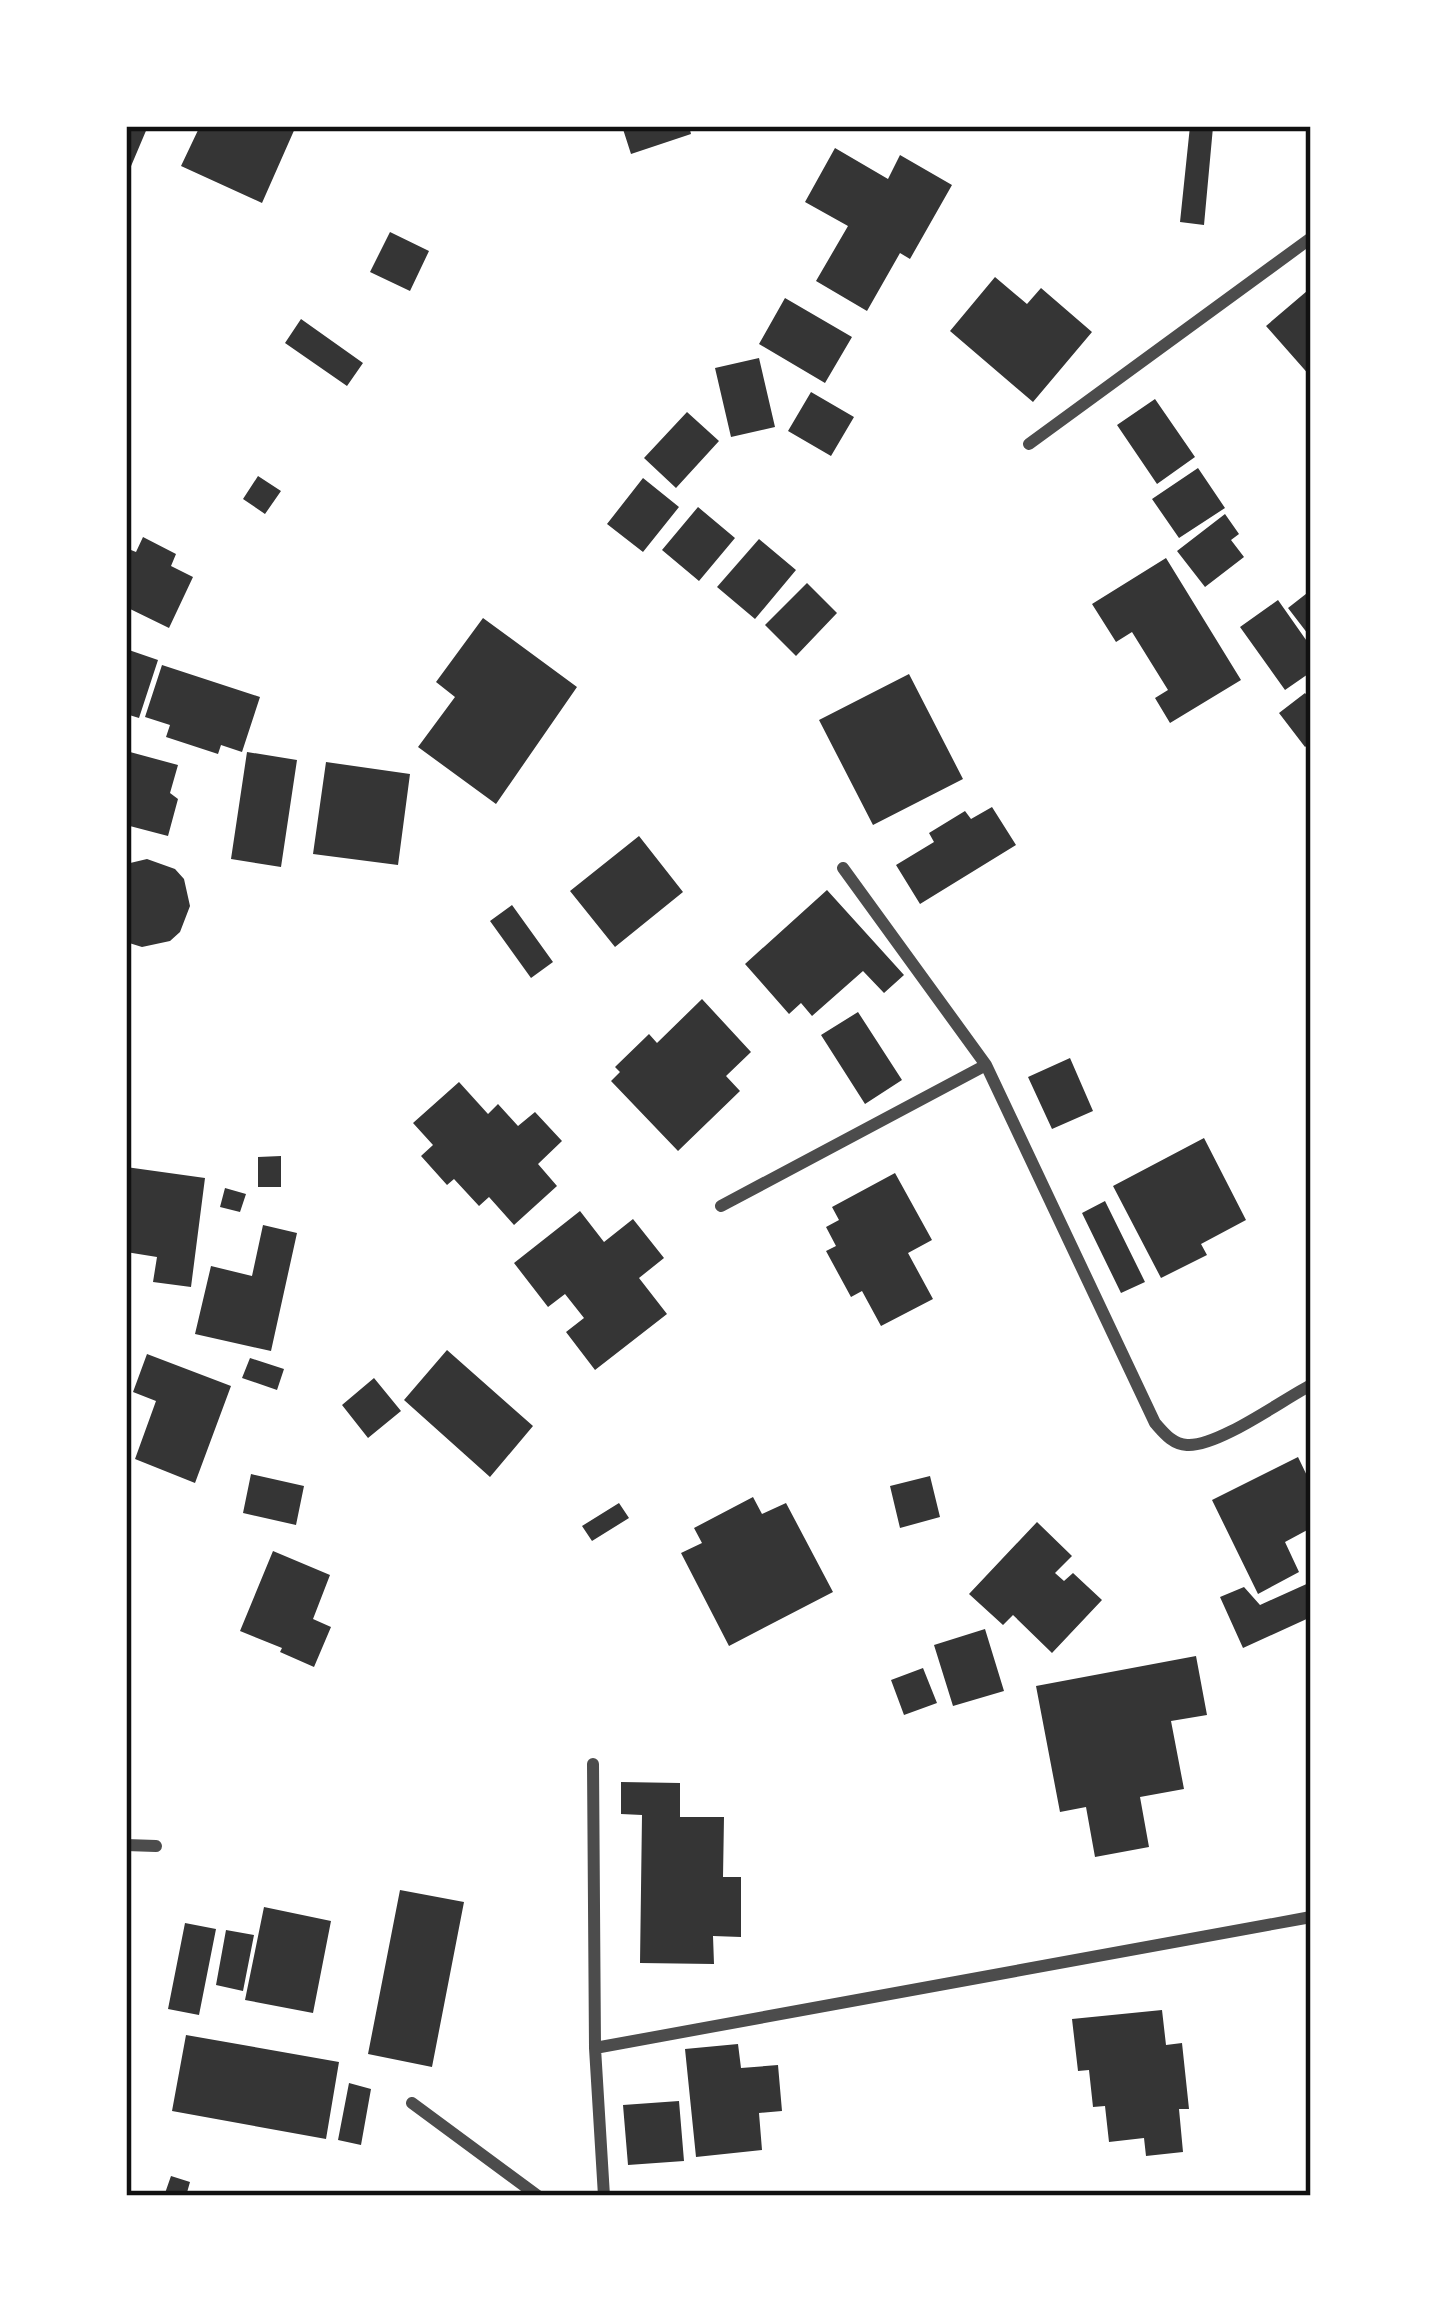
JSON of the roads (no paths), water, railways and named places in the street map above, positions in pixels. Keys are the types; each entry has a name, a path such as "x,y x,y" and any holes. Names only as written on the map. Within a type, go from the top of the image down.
{"street":[{"path":"1029,444 1311,238"},
{"path":"843,868 986,1065 1155,1423 1172,1441 1189,1445 1208,1441 1311,1384"},
{"path":"721,1206 986,1065"},
{"path":"592,1764 595,2048 604,2196"},
{"path":"126,1845 156,1846"},
{"path":"595,2048 1311,1917"},
{"path":"412,2103 538,2196"}]}
